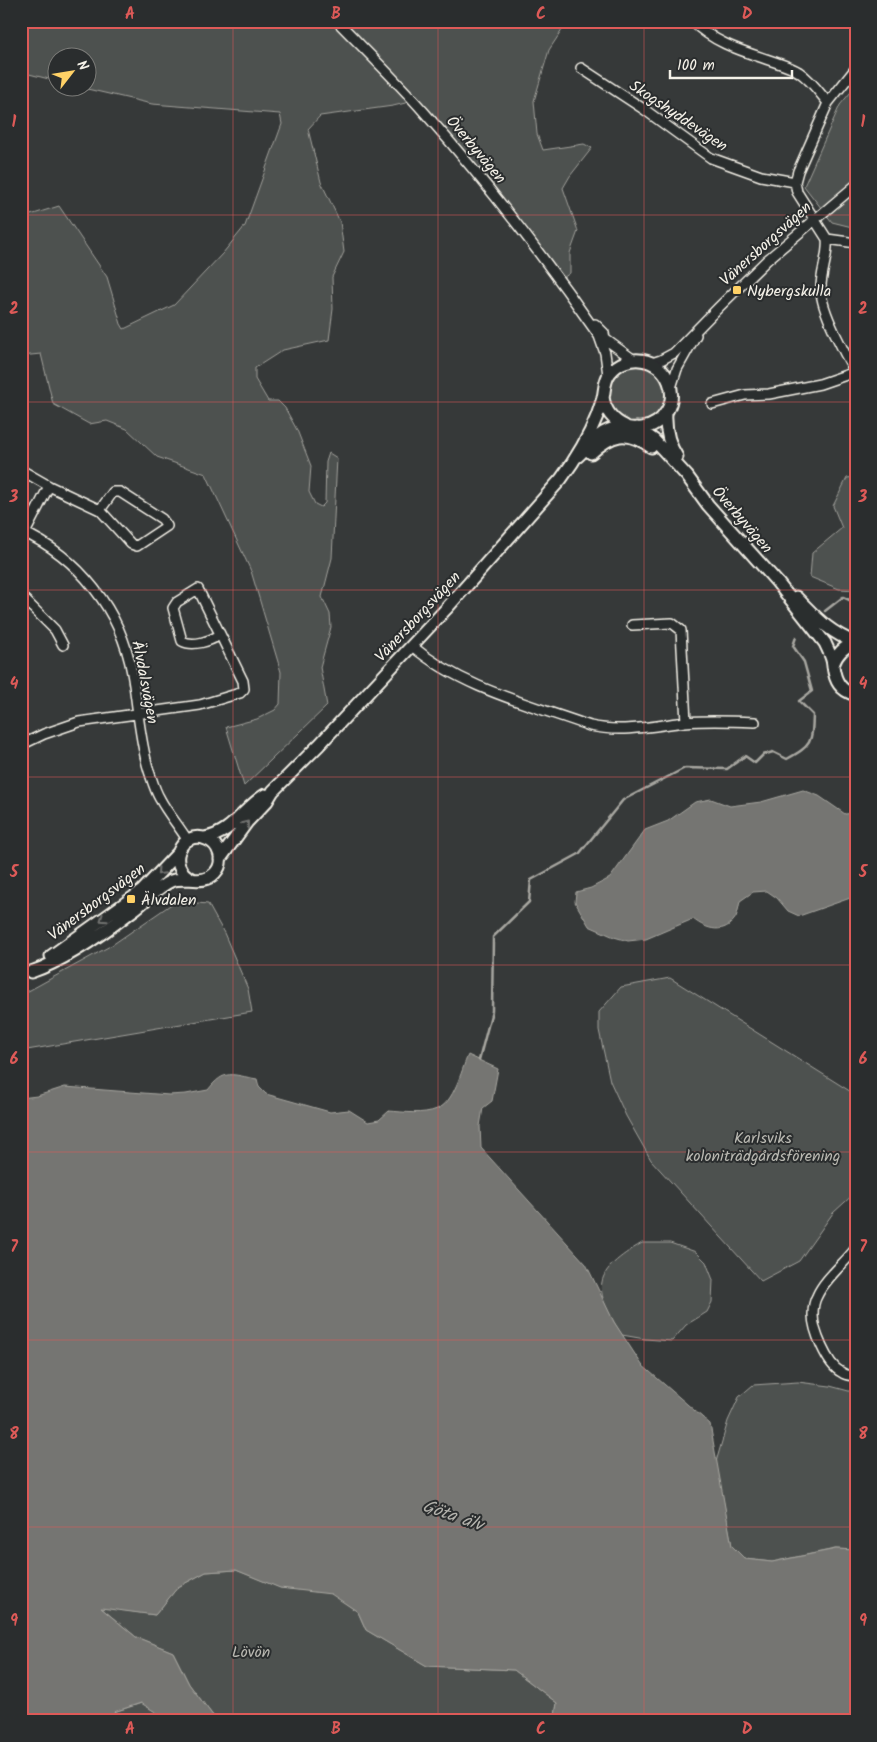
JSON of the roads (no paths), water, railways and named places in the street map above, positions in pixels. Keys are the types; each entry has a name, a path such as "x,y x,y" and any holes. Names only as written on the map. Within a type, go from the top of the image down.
{"main road":[{"path":"608,376 619,364 634,360 652,363 664,373 671,388"},
{"name":"Vänersborgsvägen","path":"577,458 596,417 603,397 604,384 608,376"},
{"name":"Vänersborgsvägen","path":"666,414 671,402 671,388"},
{"path":"603,397 610,415 625,426"},
{"path":"637,428 654,424 666,414"},
{"name":"Överbyvägen","path":"666,414 666,432 670,445 687,476"},
{"name":"Vänersborgsvägen","path":"26,975 62,957 106,930 172,880 203,880 212,875 219,867 220,859 273,791 319,745 484,568 577,458 598,437 608,430 625,426 637,428"},
{"name":"Överbyvägen","path":"637,428 658,444 777,582 825,643 834,665 834,677 838,684 854,696"},
{"path":"561,479 572,472 598,446 609,439 615,436 630,436 654,449 688,489 708,504"},
{"name":"Överbyvägen","path":"777,582 838,636 856,643"},
{"name":"Överbyvägen","path":"834,665 840,652 856,643"},
{"name":"Vänersborgsvägen","path":"26,975 142,891 188,840 205,838 224,832 242,812 273,791"},
{"path":"205,838 217,846 220,859"},
{"path":"178,853 180,869 192,879"}],"street":[{"name":"Överbyvägen","path":"337,21 422,110 482,179 599,336 605,353 608,376"},
{"path":"692,21 708,35 730,47 798,72 807,78 828,103"},
{"name":"Skogshyddevägen","path":"581,68 645,110 711,158 761,176 795,182"},
{"path":"712,404 746,396 769,394 820,384 855,372 839,342 823,303 821,289 828,247 827,239 797,192 795,182 798,170 828,103 856,68"},
{"name":"Vänersborgsvägen","path":"652,363 674,353 761,266 856,185"},
{"path":"827,239 856,243"},
{"name":"Överbyvägen","path":"579,308 604,333 605,339 634,360"},
{"name":"Vänersborgsvägen","path":"671,388 677,369 699,328"},
{"path":"21,470 49,486 100,510 131,544 137,546 167,526 162,519 120,492 113,492 100,510"},
{"path":"23,535 49,486"},
{"name":"Älvdalsvägen","path":"23,535 52,549 81,572 102,598 112,616 119,629 128,656 148,770 159,798 188,840"},
{"path":"21,745 44,734 79,722 200,705 240,693 244,689 243,680 198,589 178,602 173,608 182,641 188,644 210,640 220,635"},
{"path":"21,596 54,630 62,645"},
{"path":"632,625 672,623 681,630 686,722"},
{"path":"412,646 438,666 472,684 606,730 626,730 686,722 755,722"},
{"path":"856,1248 820,1289 813,1314 817,1333 826,1355 841,1372 856,1375"}],"water":[{"path":"803,790 819,796 845,814 856,813 856,896 799,916 788,911 777,898 767,891 753,892 740,901 736,917 727,926 716,929 710,928 693,919 646,939 628,941 589,926 575,902 576,892 591,888 610,878 645,830 668,821 695,802 711,799 730,806 761,802"},
{"name":"Göta älv","path":"468,1055 498,1069 492,1101 483,1108 480,1126 481,1148 586,1264 614,1322 642,1365 710,1424 732,1546 745,1559 772,1562 836,1549 856,1550 856,1721 544,1721 555,1716 557,1703 514,1670 427,1666 366,1630 358,1612 331,1594 280,1588 236,1570 206,1572 178,1587 155,1615 101,1608 136,1637 173,1652 189,1684 217,1721 161,1721 157,1713 141,1703 114,1712 113,1721 21,1721 21,1098 37,1096 65,1087 169,1095 186,1094 208,1090 219,1078 235,1075 257,1079 259,1087 266,1094 330,1112 349,1110 368,1122 379,1120 389,1111 426,1112 443,1106 460,1078"}],"waterway":[{"path":"825,611 843,597 856,603"},
{"path":"479,1060 492,1011 493,937 529,902 531,880 579,854 623,800 685,768 727,769 745,756 755,763 763,755 773,752 787,759 809,742 812,732 813,715 799,701 812,691 804,662 793,646 796,637"}],"place":[{"name":"Nybergskulla","path":"737,290"},
{"name":"Älvdalen","path":"131,899"}],"park label":[{"name":"Karlsviks koloniträdgårdsförening","path":"763,1146"},
{"name":"Lövön","path":"251,1651"}]}
